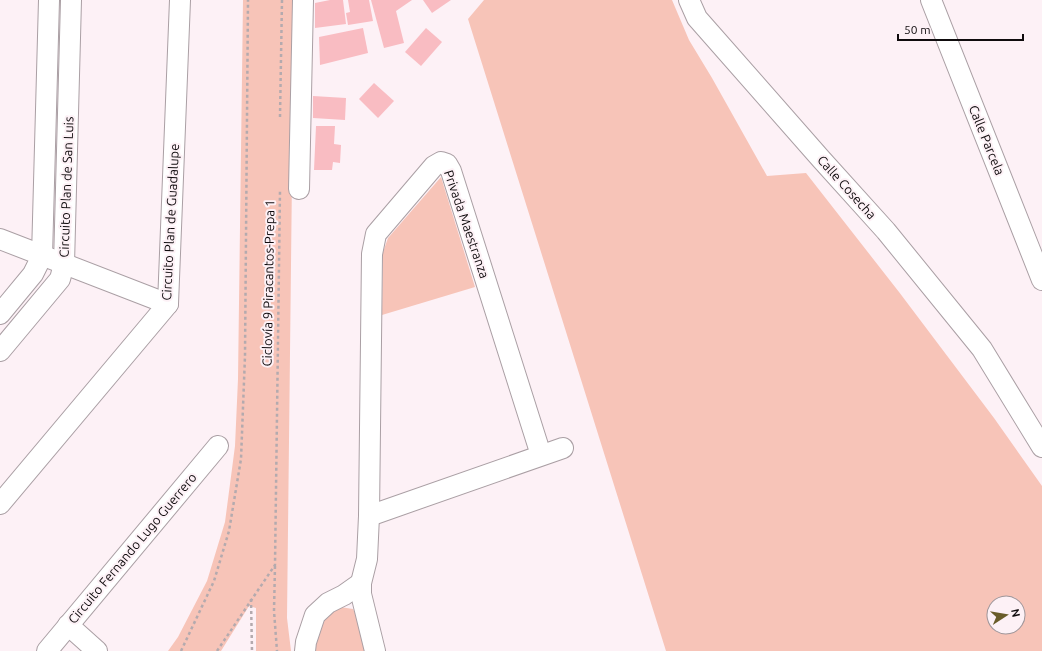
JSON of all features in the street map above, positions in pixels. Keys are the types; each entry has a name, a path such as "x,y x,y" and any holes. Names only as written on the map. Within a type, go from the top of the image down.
{"street":[{"name":"Circuito Plan de San Luis","path":"0,314 33,274 42,256 49,0"},
{"name":"Circuito Plan de San Luis","path":"0,351 60,280 64,264 71,0"},
{"name":"Circuito Plan de Guadalupe","path":"0,504 168,304 180,0"},
{"path":"289,189 303,0"},
{"name":"Calle Cosecha","path":"690,0 697,18 886,231 982,349 1042,447"},
{"name":"Calle Parcela","path":"931,0 1042,280"},
{"name":"Privada Maestranza","path":"375,651 361,594 361,583 367,559 369,516 372,254 376,234 434,166 441,162 447,164 451,171 541,455"},
{"path":"0,239 168,304"},
{"name":"Circuito Fernando Lugo Guerrero","path":"47,651 218,446"},
{"path":"369,516 563,448"},
{"path":"305,651 306,642 315,615 328,603 344,595 361,583"},
{"path":"344,595 352,596 364,606"},
{"path":"68,625 98,651"}],"path":[{"path":"181,651 214,581 229,531 241,459 245,356 248,0"},
{"path":"280,117 282,0"},
{"name":"Ciclovía 9 Piracantos-Prepa 1","path":"277,651 274,610 275,565 289,189"},
{"path":"217,651 275,565"},
{"path":"252,599 252,651"}],"shaded area":[{"path":"243,0 294,0 287,618 291,651 256,651 256,608 249,606 221,651 168,651 178,637 207,581 225,522 235,446 238,379"},
{"path":"484,0 672,0 689,40 767,176 806,173 899,292 994,418 1042,486 1042,651 666,651 468,19"},
{"path":"441,177 475,287 382,315 383,252 388,238"},
{"path":"340,607 353,609 359,621 367,651 314,651 314,646 325,618"}],"building":[{"path":"330,0 343,0 346,24 315,28 315,3"},
{"path":"348,0 369,0 373,21 348,25 346,13 350,12"},
{"path":"371,0 412,0 396,11 404,43 384,48"},
{"path":"423,0 451,0 432,13"},
{"path":"363,28 368,53 320,65 319,37"},
{"path":"426,28 442,42 421,66 405,52"},
{"path":"374,83 394,101 378,118 359,99"},
{"path":"313,96 346,98 345,120 313,118"},
{"path":"316,126 335,126 334,144 341,145 340,163 333,162 332,170 314,170"}]}
